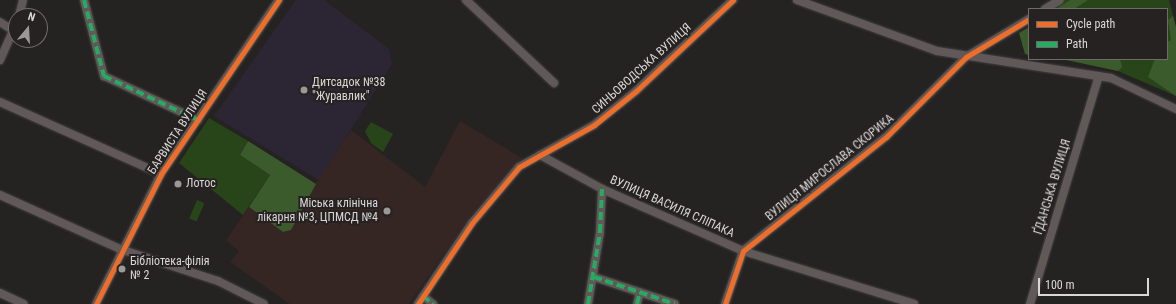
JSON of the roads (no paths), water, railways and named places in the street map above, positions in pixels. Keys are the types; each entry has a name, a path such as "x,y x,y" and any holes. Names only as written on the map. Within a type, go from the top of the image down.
{"street":[{"name":"БАРВИСТА ВУЛИЦЯ","path":"84,0 104,76 198,120"},
{"name":"БАРВИСТА ВУЛИЦЯ","path":"96,304 120,249 161,174 279,0"},
{"path":"466,0 554,84"},
{"name":"СИНЬОВОДСЬКА ВУЛИЦЯ","path":"418,304 501,185 519,167 594,125 636,91 733,0"},
{"path":"797,0 908,43 966,57 1099,76 1130,85 1176,109"},
{"path":"1047,8 1060,0"},
{"name":"ВУЛИЦЯ МИРОСЛАВА СКОРИКА","path":"743,251 886,137 966,57 1028,21"},
{"path":"0,60 8,43"},
{"name":"ҐДАНСЬКА ВУЛИЦЯ","path":"1030,304 1099,76"},
{"path":"0,102 161,174"},
{"name":"ВУЛИЦЯ ВАСИЛЯ СЛІПАКА","path":"540,155 602,189 743,251 914,304"},
{"path":"588,304 594,277 602,189"},
{"path":"0,195 120,249 218,281 264,304"},
{"path":"725,304 743,251"},
{"path":"594,277 675,304"},
{"path":"637,304 640,292"},
{"path":"0,293 24,304"},
{"path":"423,296 433,304"}],"place":[{"name":"Дитсадок №38 \"Журавлик\"","path":"304,90"},
{"name":"Лотос","path":"178,184"},
{"name":"Міська клінічна лікарня №3, ЦПМСД №4","path":"387,211"},
{"name":"Бібліотека-філія № 2","path":"122,269"}]}
